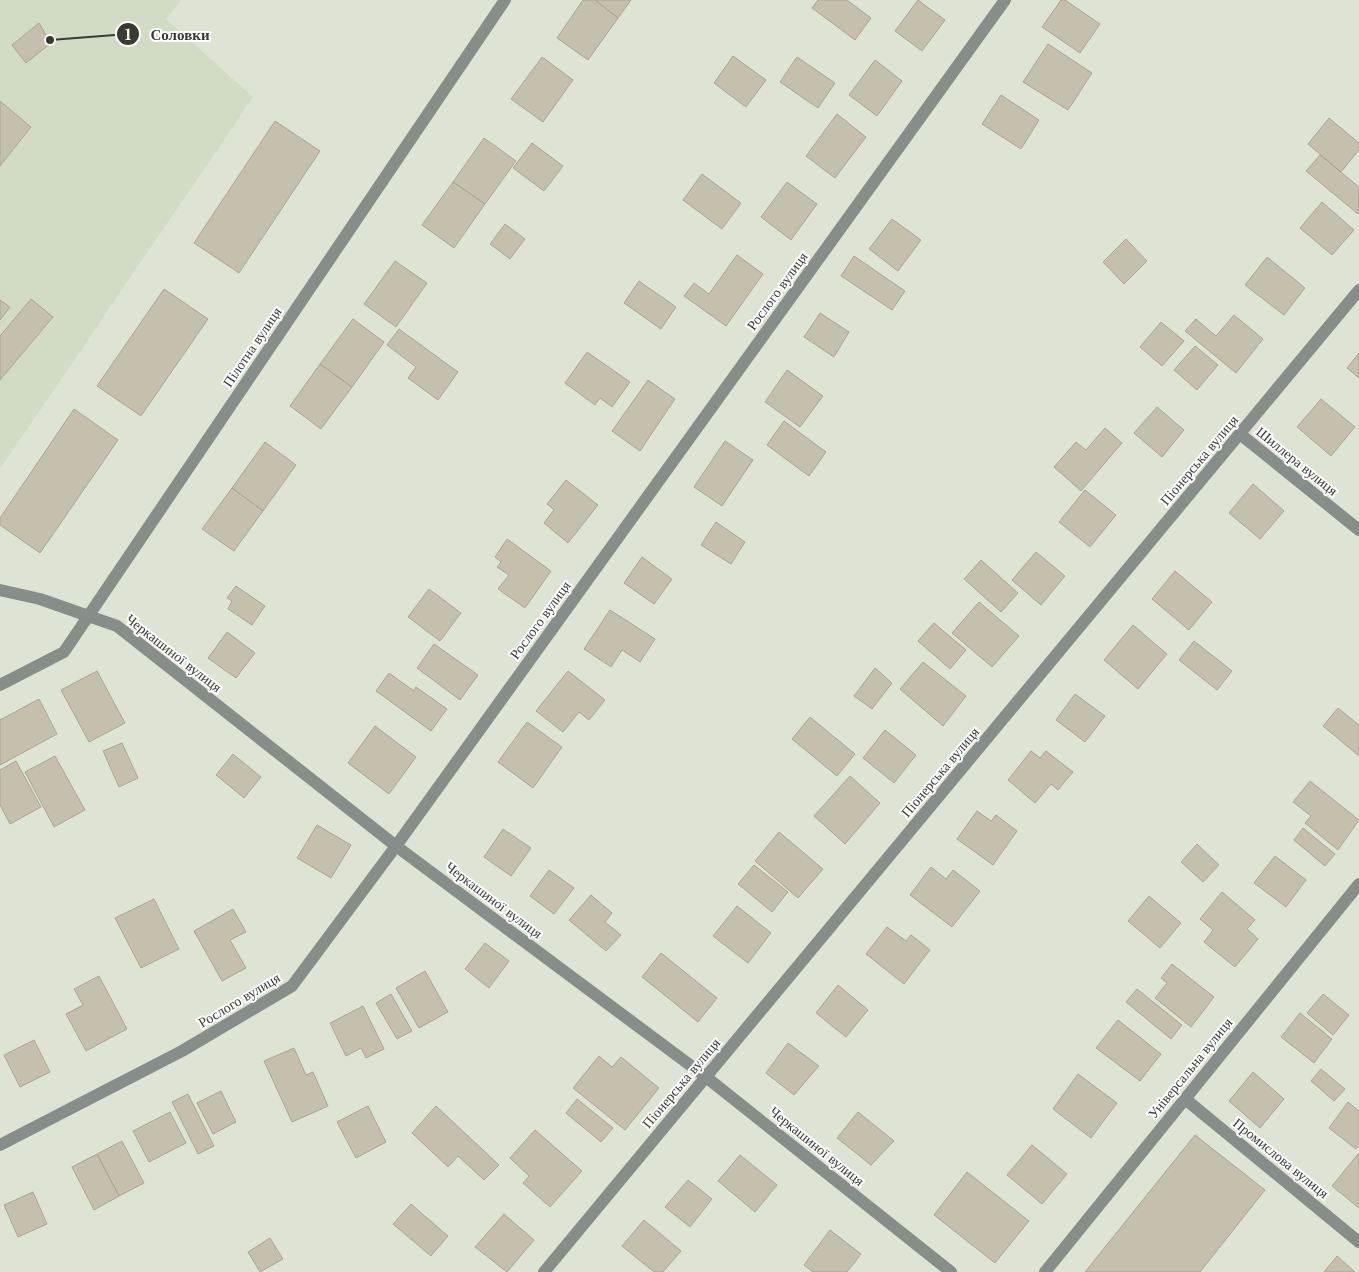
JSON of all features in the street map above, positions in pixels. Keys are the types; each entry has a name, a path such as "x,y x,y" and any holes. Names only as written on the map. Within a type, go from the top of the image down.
{"street":[{"name":"Пілотна вулиця","path":"0,685 64,652 505,0"},
{"name":"Рослого вулиця","path":"0,1145 182,1051 292,986 396,846 1001,1"},
{"name":"Піонерська вулиця","path":"544,1272 1359,290"},
{"name":"Шиллера вулиця","path":"1240,434 1359,530"},
{"name":"Черкашиної вулиця","path":"0,590 40,599 117,626 396,846 706,1077 951,1272"},
{"name":"Універсальна вулиця","path":"1045,1272 1184,1098 1358,886"},
{"name":"Промислова вулиця","path":"1184,1098 1359,1242"}],"shaded area":[{"path":"0,0 181,0 166,19 253,97 0,469"}],"building":[{"path":"583,0 595,0 618,18 588,60 557,38"},
{"path":"595,0 631,0 618,18"},
{"path":"818,0 847,0 871,18 855,40 812,8"},
{"path":"918,0 945,20 922,51 895,31"},
{"path":"1061,0 1065,0 1100,24 1080,53 1042,27"},
{"path":"39,23 51,43 26,63 12,45"},
{"path":"1048,44 1092,73 1068,110 1023,82"},
{"path":"733,56 766,80 746,107 714,83"},
{"path":"542,57 573,80 543,122 511,99"},
{"path":"797,57 835,83 818,108 780,82"},
{"path":"875,60 902,81 877,116 849,95"},
{"path":"1001,95 1039,120 1021,149 982,124"},
{"path":"0,101 31,127 0,166"},
{"path":"837,114 866,137 835,178 806,156"},
{"path":"1329,118 1359,143 1359,150 1341,172 1308,144"},
{"path":"275,121 320,151 239,273 194,243"},
{"path":"484,138 516,161 485,204 453,182"},
{"path":"532,143 563,166 544,191 513,168"},
{"path":"1320,155 1359,187 1358,214 1306,171"},
{"path":"702,174 741,203 722,229 683,200"},
{"path":"453,182 485,204 454,248 422,225"},
{"path":"787,182 817,204 791,240 761,217"},
{"path":"1322,202 1354,230 1332,255 1300,228"},
{"path":"892,219 921,240 898,271 869,249"},
{"path":"505,224 525,239 510,259 490,244"},
{"path":"1126,239 1147,261 1124,284 1103,262"},
{"path":"737,255 763,274 726,326 684,296 694,283 709,294"},
{"path":"854,256 905,291 892,310 841,276"},
{"path":"1267,257 1305,288 1284,315 1245,285"},
{"path":"395,261 427,283 396,327 364,304"},
{"path":"639,281 676,307 661,329 624,303"},
{"path":"164,289 208,319 141,416 97,386"},
{"path":"31,299 53,317 0,380 0,336"},
{"path":"0,300 10,307 0,320"},
{"path":"820,313 849,332 834,357 804,337"},
{"path":"1234,315 1263,339 1236,373 1185,331 1196,319 1216,336"},
{"path":"353,319 384,342 352,387 320,364"},
{"path":"1161,322 1184,341 1162,366 1140,347"},
{"path":"399,329 458,372 438,400 408,378 416,367 387,345"},
{"path":"1195,346 1218,365 1197,390 1174,370"},
{"path":"587,352 630,382 612,407 600,398 595,405 565,383"},
{"path":"1359,353 1359,378 1347,368"},
{"path":"320,364 352,387 321,429 290,406"},
{"path":"787,370 823,396 800,427 765,402"},
{"path":"648,380 675,399 640,451 612,431"},
{"path":"1321,399 1355,427 1331,456 1297,427"},
{"path":"1157,407 1184,430 1162,457 1134,433"},
{"path":"74,409 118,440 40,553 0,525 0,518"},
{"path":"784,421 826,452 809,476 767,445"},
{"path":"1105,428 1122,443 1081,491 1054,467 1076,442 1086,450"},
{"path":"725,441 753,460 722,506 694,487"},
{"path":"265,442 296,465 263,511 232,488"},
{"path":"566,480 598,505 568,543 544,523 554,510 547,504"},
{"path":"1253,484 1284,511 1260,539 1229,513"},
{"path":"232,488 263,511 234,551 202,529"},
{"path":"1085,490 1116,515 1090,547 1059,522"},
{"path":"716,522 745,542 731,564 701,545"},
{"path":"507,539 551,571 525,608 498,589 509,575 497,567 501,562 495,557"},
{"path":"1036,552 1065,576 1041,605 1012,580"},
{"path":"642,557 672,579 654,604 624,583"},
{"path":"981,560 1018,593 1001,612 964,579"},
{"path":"1175,571 1212,602 1189,630 1152,599"},
{"path":"236,586 265,606 252,625 228,609 232,601 227,598"},
{"path":"429,589 461,613 440,641 408,617"},
{"path":"979,602 1019,636 992,667 952,633"},
{"path":"610,610 655,639 640,662 622,650 611,667 584,649"},
{"path":"934,623 966,650 950,669 918,641"},
{"path":"1133,625 1167,654 1138,689 1104,660"},
{"path":"227,632 255,653 236,678 208,658"},
{"path":"1194,641 1232,671 1217,690 1179,660"},
{"path":"434,644 478,675 460,700 417,668"},
{"path":"923,662 966,696 943,726 900,689"},
{"path":"875,668 892,683 872,709 854,696"},
{"path":"97,671 125,723 89,742 61,690"},
{"path":"568,671 605,700 589,720 579,712 563,732 536,711"},
{"path":"389,673 414,691 416,687 447,709 431,731 376,691"},
{"path":"1075,694 1105,716 1085,742 1056,720"},
{"path":"39,699 57,734 0,765 0,720"},
{"path":"1338,708 1359,725 1359,756 1323,726"},
{"path":"810,717 855,754 837,776 792,739"},
{"path":"527,722 562,747 533,788 498,762"},
{"path":"375,726 416,757 389,794 348,763"},
{"path":"885,730 916,755 894,783 863,758"},
{"path":"122,743 138,778 119,787 103,751"},
{"path":"1031,751 1040,758 1046,751 1073,772 1058,790 1051,784 1035,803 1008,780"},
{"path":"233,754 261,777 244,798 216,775"},
{"path":"55,756 85,810 54,827 25,772"},
{"path":"16,761 41,807 10,824 0,805 0,770"},
{"path":"850,776 880,803 845,844 814,816"},
{"path":"1310,781 1359,820 1338,850 1305,823 1311,816 1293,802"},
{"path":"977,811 991,821 996,815 1017,831 993,865 957,839"},
{"path":"317,825 351,845 331,878 297,858"},
{"path":"1303,828 1335,854 1325,866 1294,840"},
{"path":"503,829 531,848 511,876 484,857"},
{"path":"779,832 823,869 798,898 755,861"},
{"path":"1197,844 1219,865 1203,882 1181,862"},
{"path":"1275,856 1306,880 1286,907 1254,883"},
{"path":"754,865 788,892 772,912 738,884"},
{"path":"931,867 946,879 953,870 980,891 952,927 910,895"},
{"path":"549,870 574,888 554,914 530,896"},
{"path":"1222,892 1255,920 1247,929 1258,939 1235,967 1204,942 1213,930 1200,919"},
{"path":"591,895 612,913 605,922 621,935 606,951 569,920"},
{"path":"1149,896 1181,923 1160,948 1128,921"},
{"path":"154,899 179,949 141,968 115,918"},
{"path":"737,906 771,933 748,963 713,936"},
{"path":"233,909 246,932 230,940 246,968 222,981 194,931"},
{"path":"887,927 906,941 911,935 930,950 904,984 866,954"},
{"path":"485,943 509,961 489,988 465,969"},
{"path":"661,953 717,998 698,1022 642,977"},
{"path":"1172,964 1214,997 1191,1027 1155,998 1167,983 1161,978"},
{"path":"425,971 448,1012 419,1028 396,988"},
{"path":"99,976 127,1029 86,1051 66,1014 83,1005 74,989"},
{"path":"838,985 868,1010 846,1037 816,1013"},
{"path":"1137,989 1182,1025 1171,1039 1126,1002"},
{"path":"391,994 412,1031 397,1039 376,1003"},
{"path":"1323,994 1349,1015 1333,1035 1307,1013"},
{"path":"363,1006 384,1049 366,1058 361,1048 346,1056 330,1023"},
{"path":"1300,1013 1332,1039 1314,1063 1281,1037"},
{"path":"1118,1020 1161,1054 1140,1081 1096,1048"},
{"path":"34,1040 50,1072 20,1087 4,1055"},
{"path":"788,1043 819,1066 794,1095 766,1073"},
{"path":"294,1048 306,1075 313,1072 328,1106 292,1122 264,1061"},
{"path":"599,1056 612,1067 621,1057 659,1088 625,1130 573,1088"},
{"path":"1321,1069 1345,1089 1334,1101 1311,1081"},
{"path":"1253,1072 1284,1099 1260,1128 1229,1101"},
{"path":"1078,1074 1117,1103 1091,1138 1053,1109"},
{"path":"221,1091 236,1122 213,1134 197,1103"},
{"path":"188,1094 214,1146 198,1154 172,1102"},
{"path":"577,1099 613,1128 601,1142 566,1113"},
{"path":"1348,1102 1359,1111 1359,1145 1356,1149 1329,1128"},
{"path":"368,1106 386,1142 356,1158 337,1122"},
{"path":"436,1106 499,1165 484,1180 458,1156 448,1167 412,1133"},
{"path":"170,1112 186,1143 149,1162 133,1131"},
{"path":"858,1112 894,1141 871,1165 837,1138"},
{"path":"535,1130 582,1171 550,1207 523,1183 529,1176 510,1158"},
{"path":"1195,1135 1265,1190 1200,1272 1085,1272"},
{"path":"122,1141 144,1183 119,1196 97,1154"},
{"path":"1032,1145 1067,1174 1042,1204 1007,1175"},
{"path":"97,1154 119,1196 94,1210 72,1167"},
{"path":"1359,1154 1359,1208 1332,1186"},
{"path":"740,1155 777,1185 755,1212 718,1181"},
{"path":"967,1172 1029,1221 995,1263 934,1215"},
{"path":"688,1180 712,1199 690,1227 665,1207"},
{"path":"33,1192 47,1224 18,1237 4,1205"},
{"path":"411,1204 448,1236 431,1256 393,1224"},
{"path":"504,1214 534,1240 507,1272 475,1247"},
{"path":"644,1220 681,1251 663,1272 654,1272 622,1246"},
{"path":"830,1230 861,1254 847,1272 813,1272 804,1265"},
{"path":"270,1238 283,1259 260,1272 248,1252"},
{"path":"1337,1256 1355,1272 1324,1272"}],"place":[{"name":"Соловки","path":"50,40"}]}
